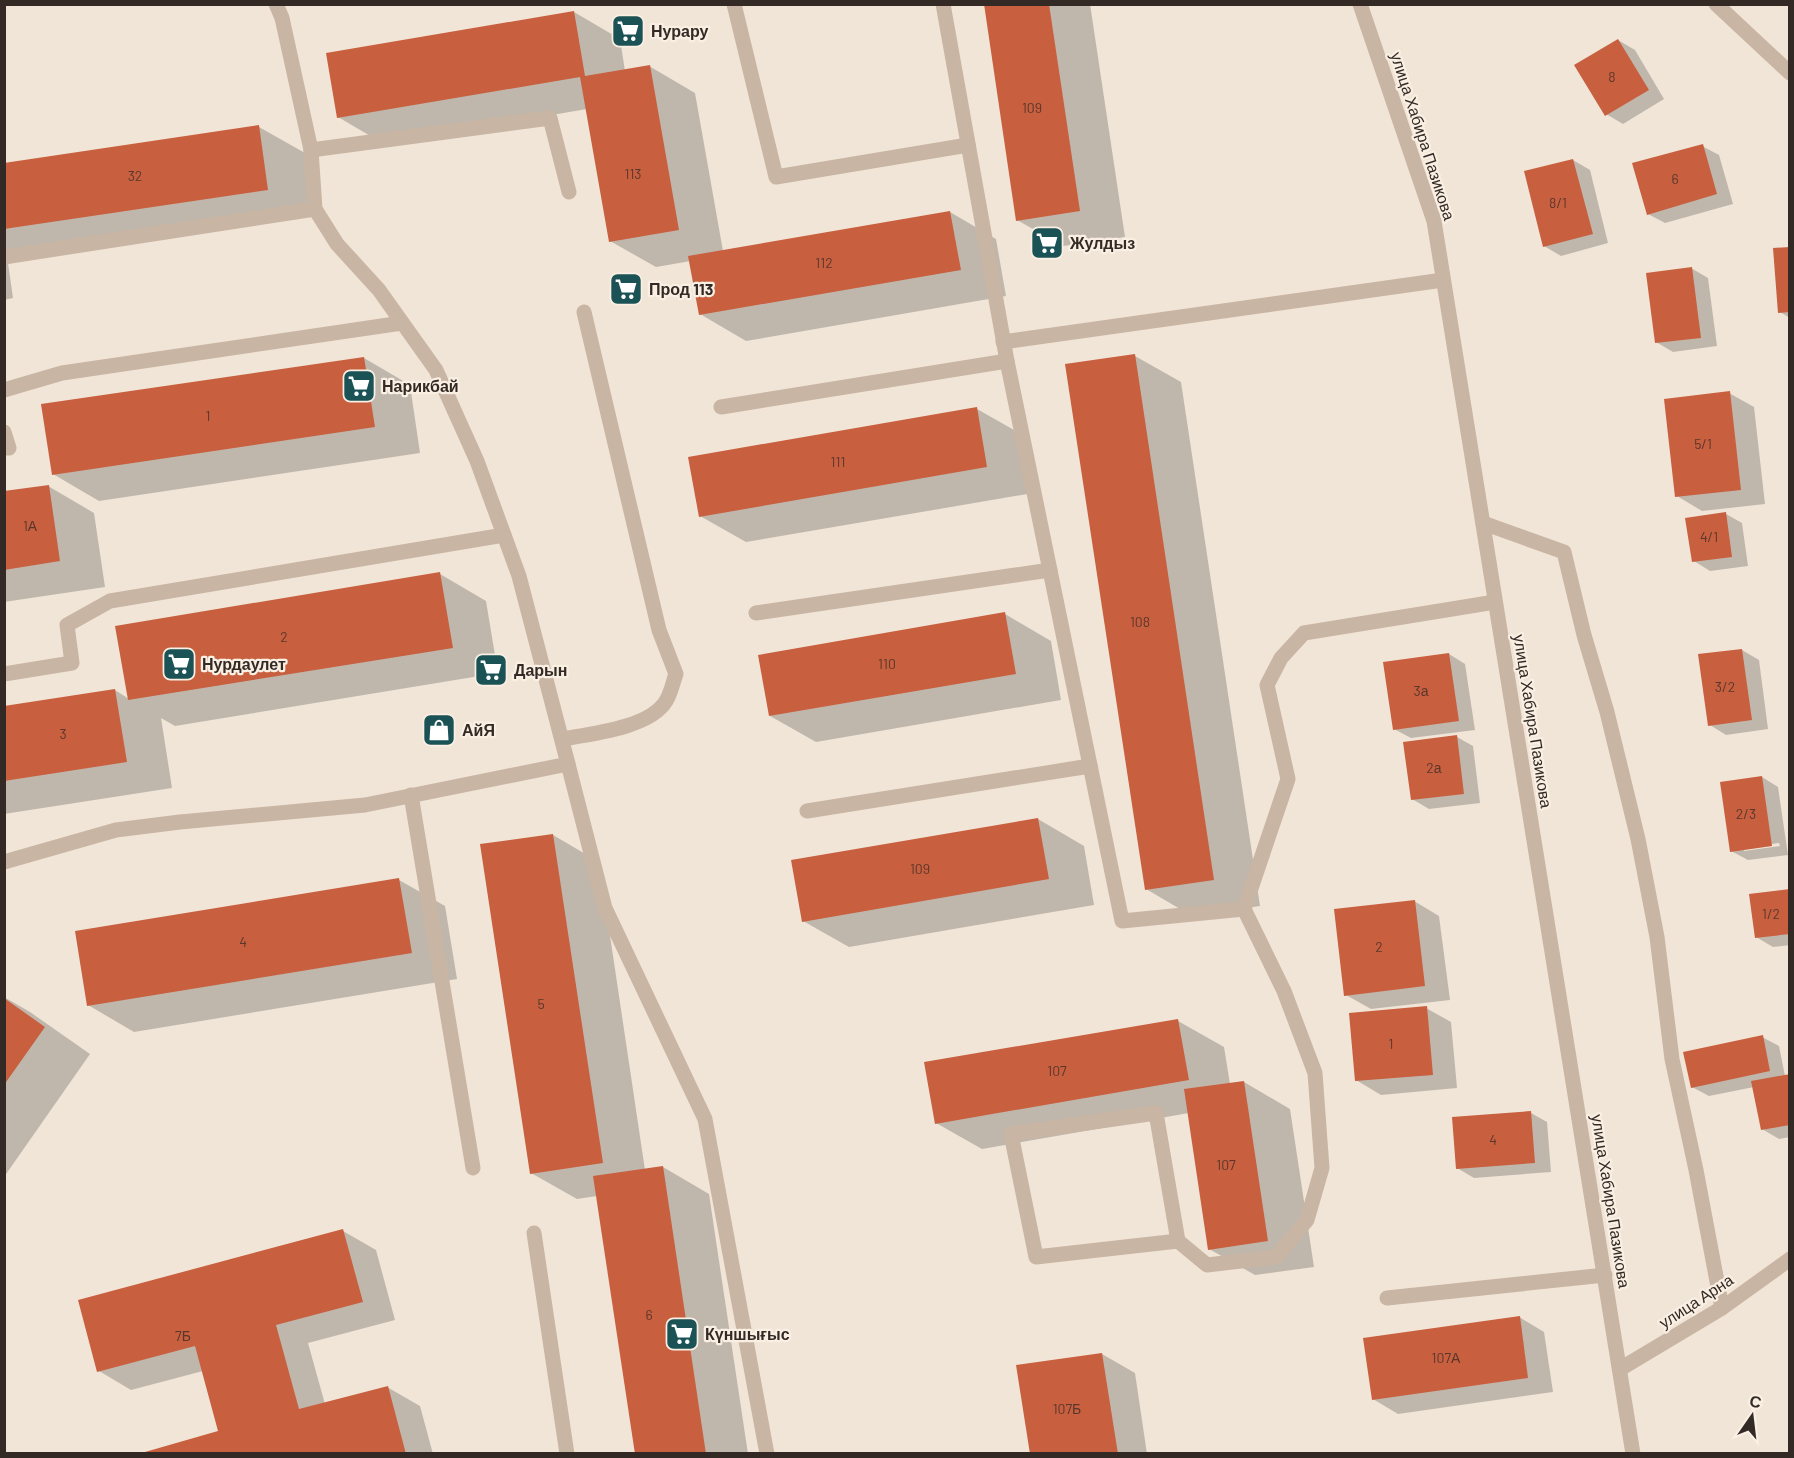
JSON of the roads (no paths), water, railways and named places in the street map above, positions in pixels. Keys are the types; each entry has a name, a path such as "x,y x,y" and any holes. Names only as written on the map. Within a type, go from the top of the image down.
{"street":[{"path":"276,4 282,18 311,150 315,210 337,244 379,290 436,370 477,461 519,576 605,908 705,1119 767,1454"},
{"path":"734,4 776,177 968,145"},
{"path":"943,4 1003,342 1122,921 1244,909"},
{"name":"улица Хабира Пазикова","path":"1359,4 1434,221 1633,1454"},
{"path":"1716,4 1790,73"},
{"path":"311,150 550,118 569,192"},
{"path":"4,256 315,210"},
{"path":"1003,342 1443,280"},
{"path":"562,739 618,729 651,715 666,702 676,674 659,630 584,312"},
{"path":"4,390 62,373 402,322"},
{"path":"721,407 1007,361"},
{"path":"4,432 9,448 4,448"},
{"path":"1483,523 1564,552 1638,839 1658,937 1672,1059 1722,1308"},
{"path":"4,674 72,663 67,625 110,601 504,535"},
{"path":"756,613 1050,570"},
{"path":"1178,1242 1036,1257 1011,1134 1156,1113 1178,1242 1207,1264 1276,1257 1306,1220 1322,1168 1315,1073 1284,992 1244,909 1288,778 1267,685 1281,658 1304,633 1495,602"},
{"path":"4,862 116,830 365,805 568,764"},
{"path":"807,811 1090,766"},
{"path":"411,795 473,1168"},
{"path":"534,1233 567,1454"},
{"name":"улица Арна","path":"1620,1370 1722,1308 1790,1259"},
{"path":"1388,1298 1605,1275"}],"place":[{"name":"Нурару","path":"628,31"},
{"name":"Жулдыз","path":"1047,243"},
{"name":"Прод 113","path":"626,289"},
{"name":"Нарикбай","path":"359,386"},
{"name":"Нурдаулет","path":"179,664"},
{"name":"Дарын","path":"491,670"},
{"name":"АйЯ","path":"439,730"},
{"name":"Күншығыс","path":"682,1334"}]}
